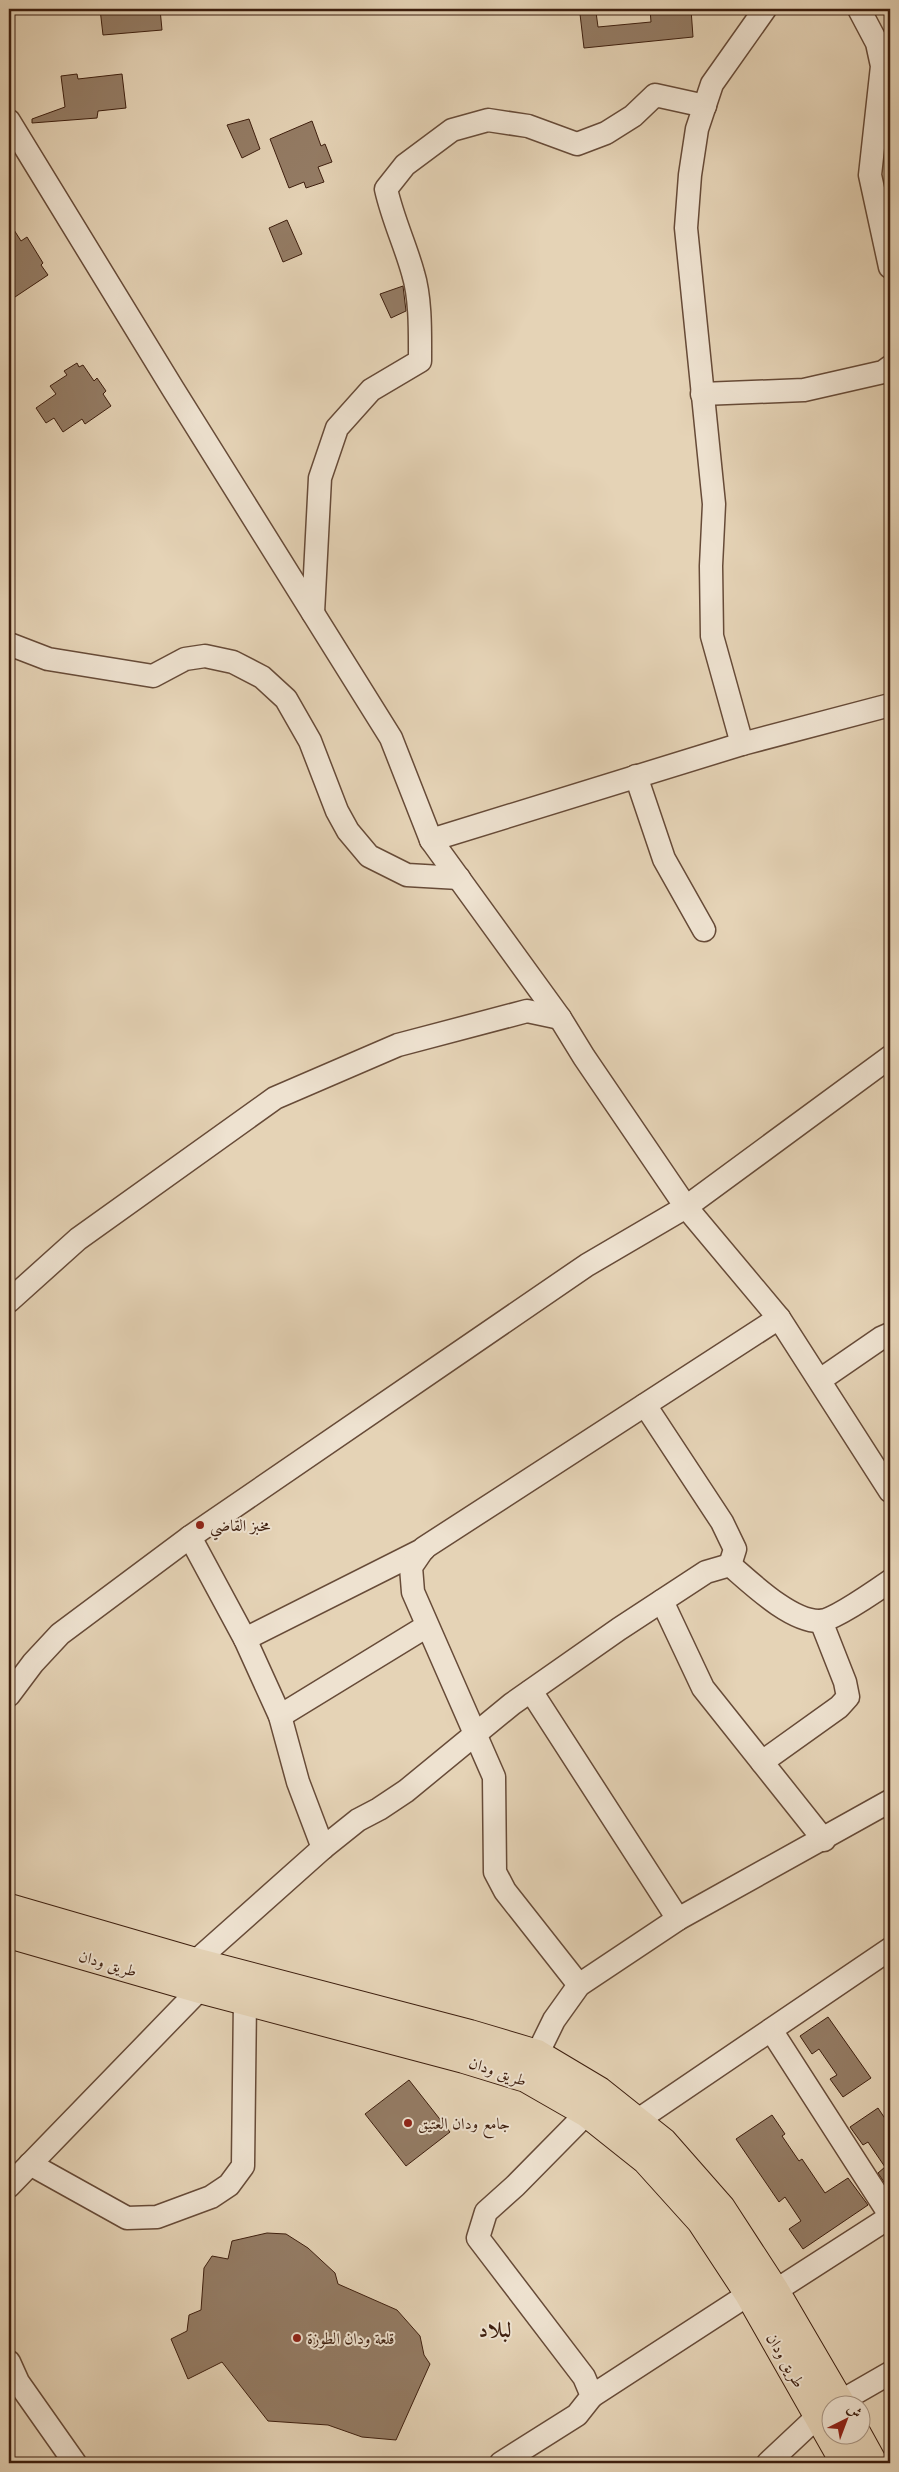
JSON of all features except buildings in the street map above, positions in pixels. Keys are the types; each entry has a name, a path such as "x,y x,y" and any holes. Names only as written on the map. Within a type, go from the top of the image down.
{"main road":[{"name":"طريق ودان","path":"9,1908 195,1962 470,2034 537,2054 599,2091 638,2120 663,2142 721,2208 762,2293 825,2394"},
{"name":"طريق ودان","path":"9,1934 200,1989 464,2059 526,2078 588,2113 646,2160 762,2293"},
{"name":"طريق ودان","path":"841,2444 845,2463"},
{"path":"863,2444 873,2463"}],"street":[{"path":"742,744 712,636 711,566 714,504 686,228 697,130 712,84 766,9"},
{"path":"859,9 877,43 882,66 870,175 890,267"},
{"path":"313,613 320,478 337,428 371,390 420,361 420,332 414,274 392,217 386,190 391,183 405,165 452,130 488,120 528,126 577,144 606,133 633,116 656,94 705,106"},
{"path":"9,121 172,389 391,738 431,840 560,1018 584,1057 686,1207 779,1318 890,1491"},
{"path":"702,394 804,390 883,372 890,368"},
{"path":"9,644 48,659 152,676 185,658 205,656 233,662 262,677 286,699 310,741 337,811 348,831 369,856 407,875 459,878"},
{"path":"431,840 742,744 890,705"},
{"path":"636,776 664,859 704,930"},
{"path":"9,1301 78,1239 274,1098 398,1045 527,1011 560,1018"},
{"path":"9,1695 33,1663 60,1634 190,1537 587,1264 686,1207 890,1058"},
{"path":"245,1639 424,1548 779,1318"},
{"path":"820,1380 890,1334"},
{"path":"645,1405 722,1522 735,1549 730,1565"},
{"path":"190,1537 245,1639 280,1716 298,1782 322,1848"},
{"path":"424,1548 411,1567 413,1592 494,1777 495,1872 505,1891 579,1986"},
{"path":"195,1962 322,1848 358,1820 406,1791 531,1691 706,1572 730,1565"},
{"path":"730,1565 800,1618 821,1621 862,1600 890,1581"},
{"path":"662,1601 703,1688 824,1840"},
{"path":"762,1762 839,1707 848,1697 845,1682 821,1621"},
{"path":"280,1716 427,1626"},
{"path":"531,1691 678,1919"},
{"path":"526,2078 554,2020 579,1986 678,1919 890,1802"},
{"path":"638,2120 890,1949"},
{"path":"9,2186 200,1989"},
{"path":"30,2164 127,2218 158,2216 211,2197 229,2185 243,2166 245,2000"},
{"path":"502,2463 577,2415 592,2396 890,2216 771,2030"},
{"path":"588,2113 515,2186 486,2212 478,2238 584,2377 592,2396"},
{"path":"9,2362 18,2382 75,2463"},
{"path":"855,2394 890,2373"},
{"path":"768,2463 822,2416"}],"place":[{"name":"مخبز القاضي","path":"200,1525"},
{"name":"جامع ودان العتيق","path":"408,2123"},
{"name":"قلعة ودان الطوزة","path":"297,2338"}],"district":[{"name":"لبلاد","path":"495,2329"}]}
